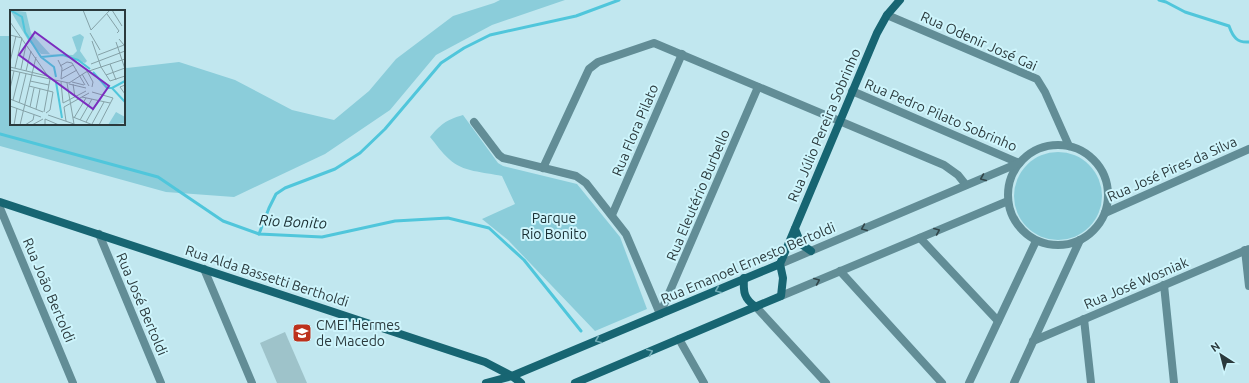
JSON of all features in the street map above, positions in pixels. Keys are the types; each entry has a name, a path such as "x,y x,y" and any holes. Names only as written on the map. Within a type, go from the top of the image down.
{"main road":[{"name":"Rua Júlio Pereira Sobrinho","path":"780,264 877,32 887,15 900,0"},
{"name":"Rua Alda Bassetti Bertholdi","path":"0,202 485,362 512,376 521,383"},
{"path":"795,229 801,244 811,250"},
{"name":"Rua Emanoel Ernesto Bertoldi","path":"486,383 512,376 780,264"},
{"path":"575,383 781,296 783,278 780,264"},
{"path":"744,278 744,293 746,299 756,307"}],"street":[{"name":"Rua Odenir José Gai","path":"887,15 1037,79 1045,92 1069,146"},
{"path":"543,168 589,69 598,62 654,43 944,165 958,175 966,185"},
{"name":"Rua Flora Pilato","path":"612,215 682,54"},
{"name":"Rua Eleutério Burbello","path":"660,314 758,87"},
{"name":"Rua Pedro Pilato Sobrinho","path":"852,91 1019,163"},
{"path":"474,122 499,155 503,158 576,176 581,179 612,215 630,241 660,314"},
{"path":"1055,145 1069,146 1088,155 1102,171 1107,185 1108,199 1105,213 1099,224 1090,233 1080,240 1066,245 1050,245 1036,241 1022,231 1015,222 1012,217 1008,201 1008,187 1012,174 1019,163 1029,154 1042,148 1055,145"},
{"name":"Rua José Pires da Silva","path":"1105,213 1249,149"},
{"name":"Rua Emanoel Ernesto Bertoldi","path":"780,264 1019,163"},
{"path":"781,296 1008,201"},
{"name":"Rua João Bertoldi","path":"0,208 73,383"},
{"name":"Rua José Bertoldi","path":"99,234 161,383"},
{"path":"920,238 998,321"},
{"path":"1014,383 1080,240"},
{"path":"969,383 1036,241"},
{"path":"1247,249 1249,286"},
{"name":"Rua José Wosniak","path":"1033,341 1247,249"},
{"path":"204,269 252,383"},
{"path":"840,271 942,383"},
{"path":"1164,285 1174,383"},
{"path":"756,307 826,383"},
{"path":"1084,319 1091,383"},
{"path":"679,339 704,383"}],"green space":[{"path":"500,0 565,0 492,25 436,55 390,110 325,154 234,197 166,192 0,146 0,36 10,36 10,125 125,125 125,67 179,62 235,80 292,110 334,120 369,91 396,59 453,16"},
{"name":"Parque Rio Bonito","path":"463,115 498,163 503,166 577,184 620,237 647,309 595,331 508,240 482,219 515,204 502,176 460,167 446,157 430,137 444,123"},
{"path":"1058,152 1075,155 1089,165 1099,179 1102,196 1099,213 1089,227 1075,237 1058,240 1041,237 1027,227 1017,213 1014,196 1017,179 1027,165 1041,155"}],"building":[{"path":"285,332 307,383 277,383 260,343"}],"waterway":[{"path":"259,234 276,194 285,188 335,169 360,153 385,129 441,63 464,48 490,35 576,16 619,0"},
{"path":"1159,0 1185,12 1229,26 1232,33 1238,40 1249,42"},
{"name":"Rio Bonito","path":"0,134 158,177 223,221 259,234 322,237 395,221 448,218 489,228 524,260 581,331"}],"place":[{"name":"CMEI Hermes de Macedo","path":"302,333"}]}
